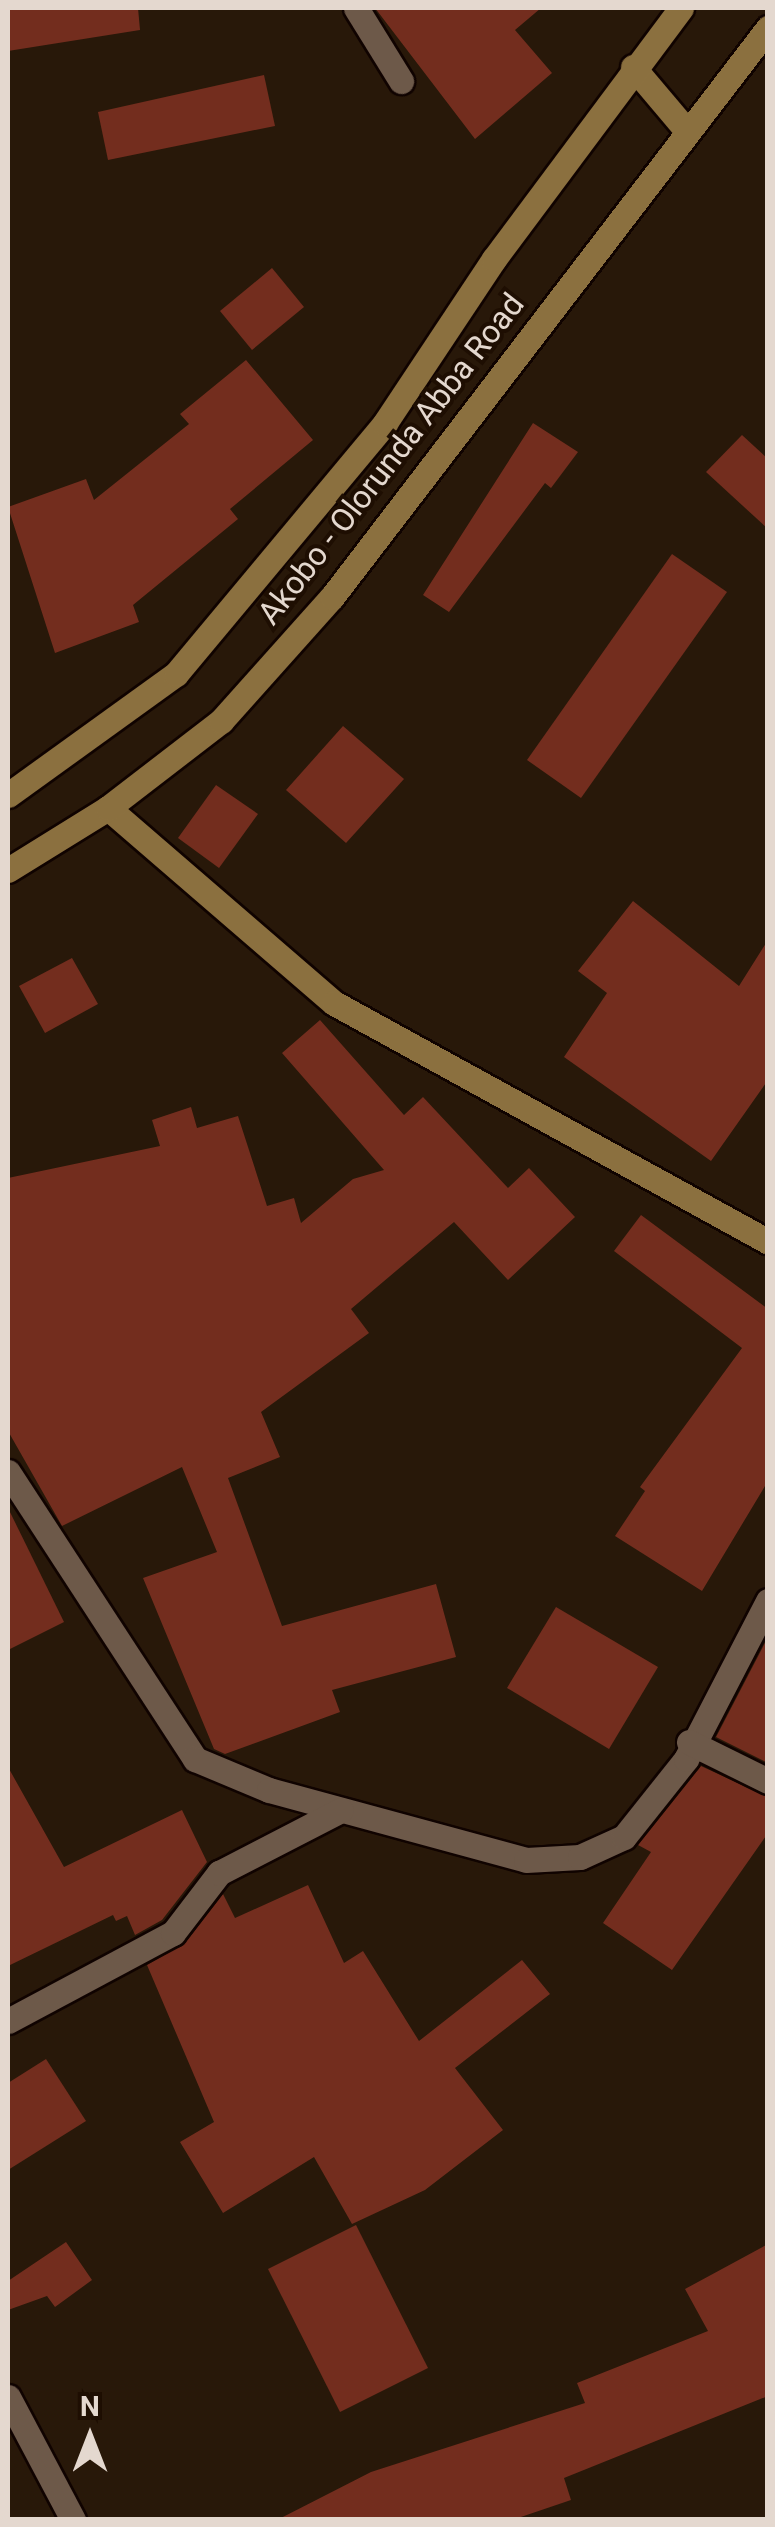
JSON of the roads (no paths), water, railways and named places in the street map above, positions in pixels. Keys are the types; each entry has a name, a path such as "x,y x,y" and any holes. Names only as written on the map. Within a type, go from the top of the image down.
{"main road":[{"name":"Akobo - Olorunda Abba Road","path":"8,795 176,674 385,423 634,68 681,8"},
{"name":"Akobo - Olorunda Abba Road","path":"8,870 108,808 221,721 332,596 768,28"},
{"path":"634,68 686,130"},
{"path":"108,808 334,1003 768,1242"}],"street":[{"path":"356,8 401,81"},
{"path":"8,1472 195,1759 341,1810 526,1860 580,1857 624,1837 686,1759 689,1742 768,1601"},
{"path":"689,1742 768,1781"},
{"path":"8,2021 172,1933 219,1873 341,1810"},
{"path":"8,2397 73,2520"}]}
